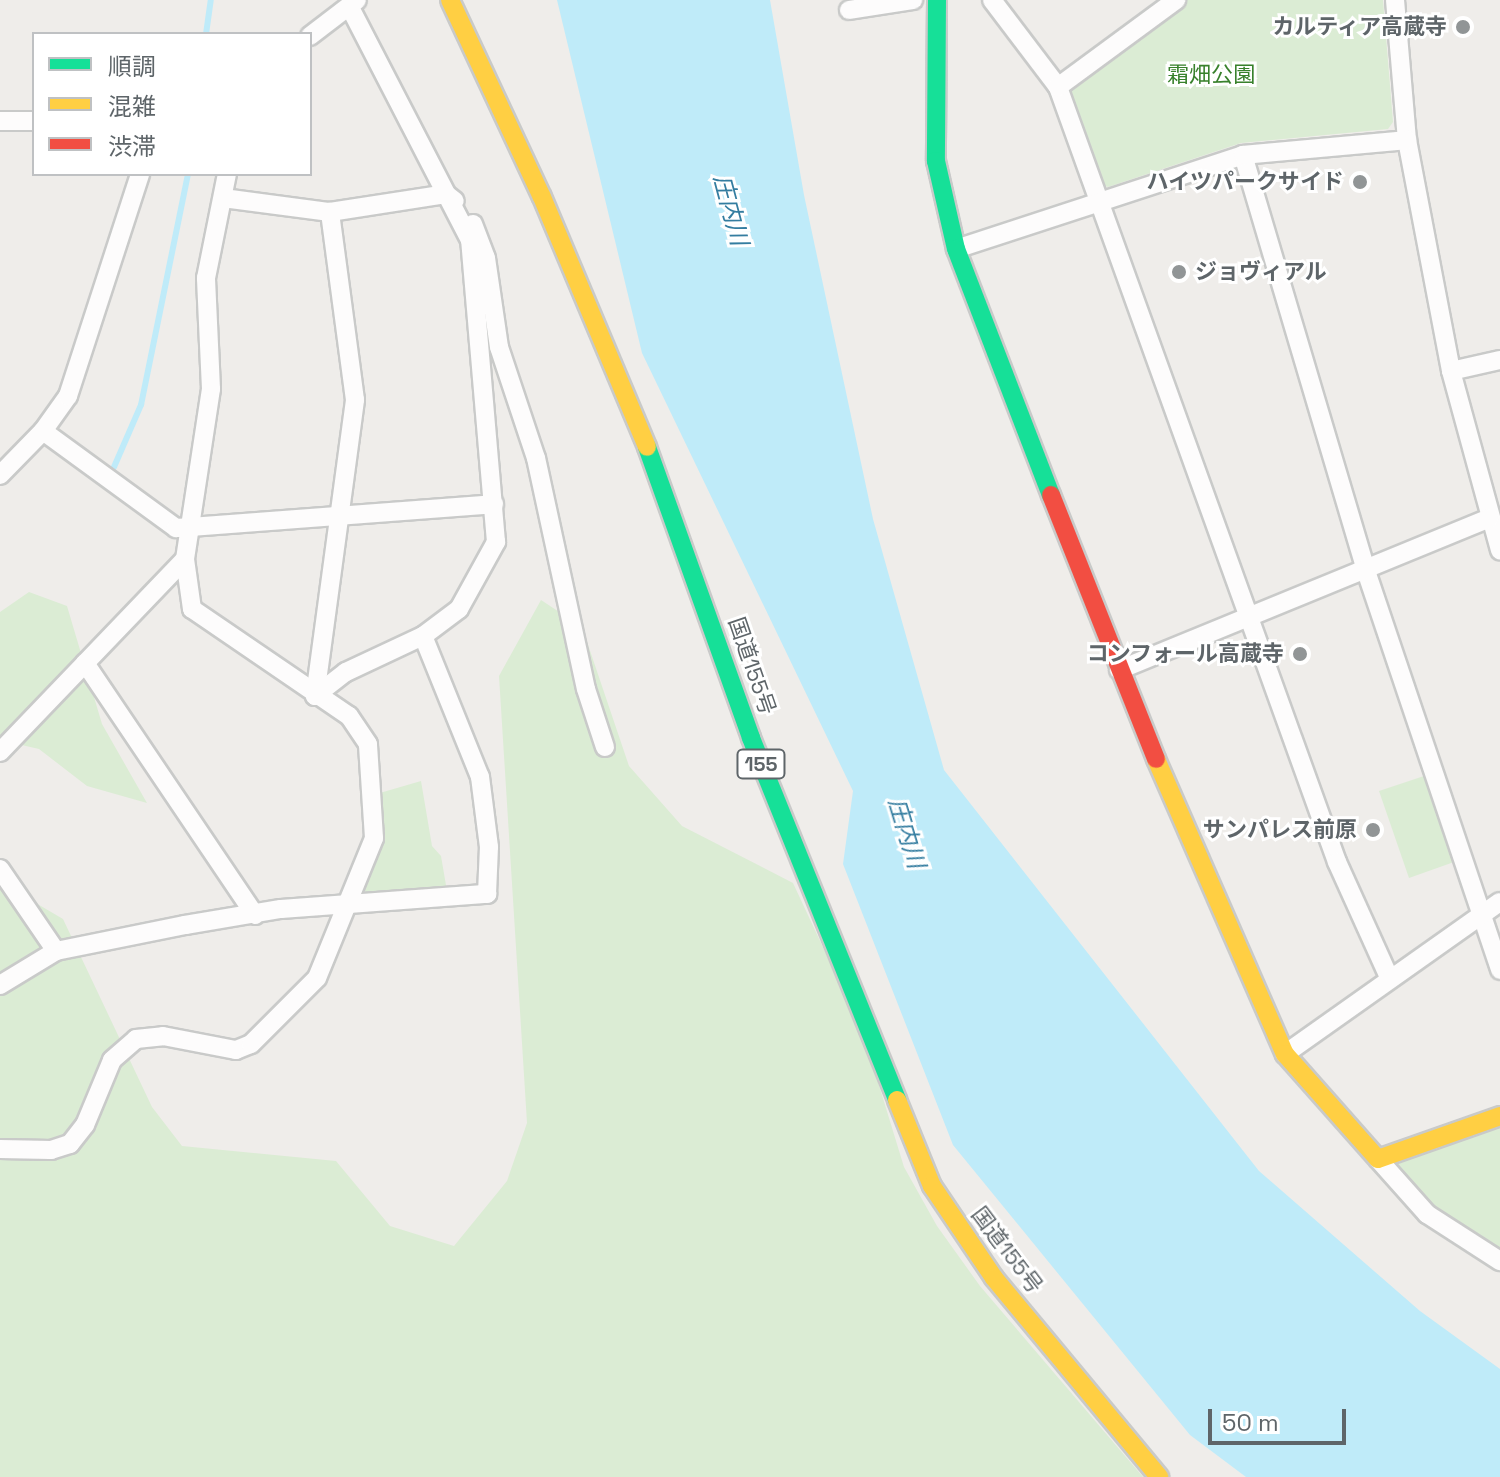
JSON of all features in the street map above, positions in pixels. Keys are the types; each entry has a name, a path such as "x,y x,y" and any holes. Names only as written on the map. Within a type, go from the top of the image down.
{"main road":[{"name":"国道155号","path":"450,0 542,197 675,513 761,766 932,1186 994,1278 1159,1477"},
{"path":"937,0 936,161 956,249 1119,670 1229,935 1285,1054 1378,1159 1500,1116"}],"street":[{"path":"849,10 913,0"},
{"path":"992,0 1058,87 1337,862 1389,977"},
{"path":"1058,87 1151,7 1176,0"},
{"path":"1395,0 1407,140 1451,371 1500,550"},
{"path":"312,35 353,4 470,240 496,542 480,576 459,609 423,636 346,672 315,696"},
{"path":"0,121 32,121"},
{"path":"956,249 1243,155 1407,140"},
{"path":"1243,155 1366,571 1500,970"},
{"path":"0,475 43,431 68,396 139,176"},
{"path":"0,1149 51,1150 70,1144 85,1125 112,1060 136,1039 163,1036 236,1050 251,1044 317,978 351,903 374,838 368,744 349,716 315,696 192,609 185,559 187,529 211,389 206,278 227,176"},
{"path":"223,198 330,212 446,194 464,208 481,237 499,347 536,458 586,689 605,747"},
{"path":"315,696 355,400 330,212"},
{"path":"1451,371 1500,360"},
{"path":"43,431 176,528 340,512 494,504"},
{"path":"1119,670 1489,518"},
{"path":"0,752 185,559"},
{"path":"0,985 56,951 255,915 351,903 487,894 489,847 480,777 423,636"},
{"path":"85,663 255,915"},
{"path":"0,869 56,951"},
{"path":"1285,1054 1389,977 1500,902"},
{"path":"1378,1159 1427,1214 1500,1261"}],"green space":[{"name":"霜畑公園","path":"1184,0 1383,0 1393,122 1388,129 1241,143 1108,187 1100,184 1067,98 1070,87"},
{"path":"29,592 67,606 102,724 147,803 87,786 39,749 0,740 0,612"},
{"path":"541,600 582,627 629,766 682,826 793,883 863,1033 904,1167 937,1226 980,1286 1143,1477 0,1477 0,882 63,919 152,1107 182,1146 336,1161 390,1226 454,1246 507,1181 527,1123 499,676"},
{"path":"1424,776 1454,862 1409,878 1379,791"},
{"path":"421,781 432,846 441,856 448,897 351,903 374,838 373,795"},
{"path":"1500,1124 1500,1252 1435,1209 1395,1168 1398,1160"}],"water":[{"name":"庄内川","path":"557,0 770,0 804,195 873,519 944,770 1259,1171 1420,1311 1500,1369 1500,1477 1246,1477 1190,1435 953,1145 843,864 853,791 642,353"}],"waterway":[{"path":"206,32 211,0"},
{"path":"114,467 141,405 188,176"}],"traffic: fast":[{"path":"937,0 936,161 956,249 1051,495"},
{"path":"647,447 751,738 897,1100"}],"traffic: slow":[{"path":"450,0 542,197 647,447"},
{"path":"1156,759 1285,1054 1378,1159 1500,1116"},
{"path":"897,1100 932,1186 994,1278 1159,1477"}],"traffic: jam":[{"path":"1051,495 1156,759"}],"place":[{"name":"カルティア高蔵寺","path":"1463,27"},
{"name":"ハイツパークサイド","path":"1360,182"},
{"name":"ジョヴィアル","path":"1179,272"},
{"name":"コンフォール高蔵寺","path":"1300,654"},
{"name":"サンパレス前原","path":"1373,830"}]}
